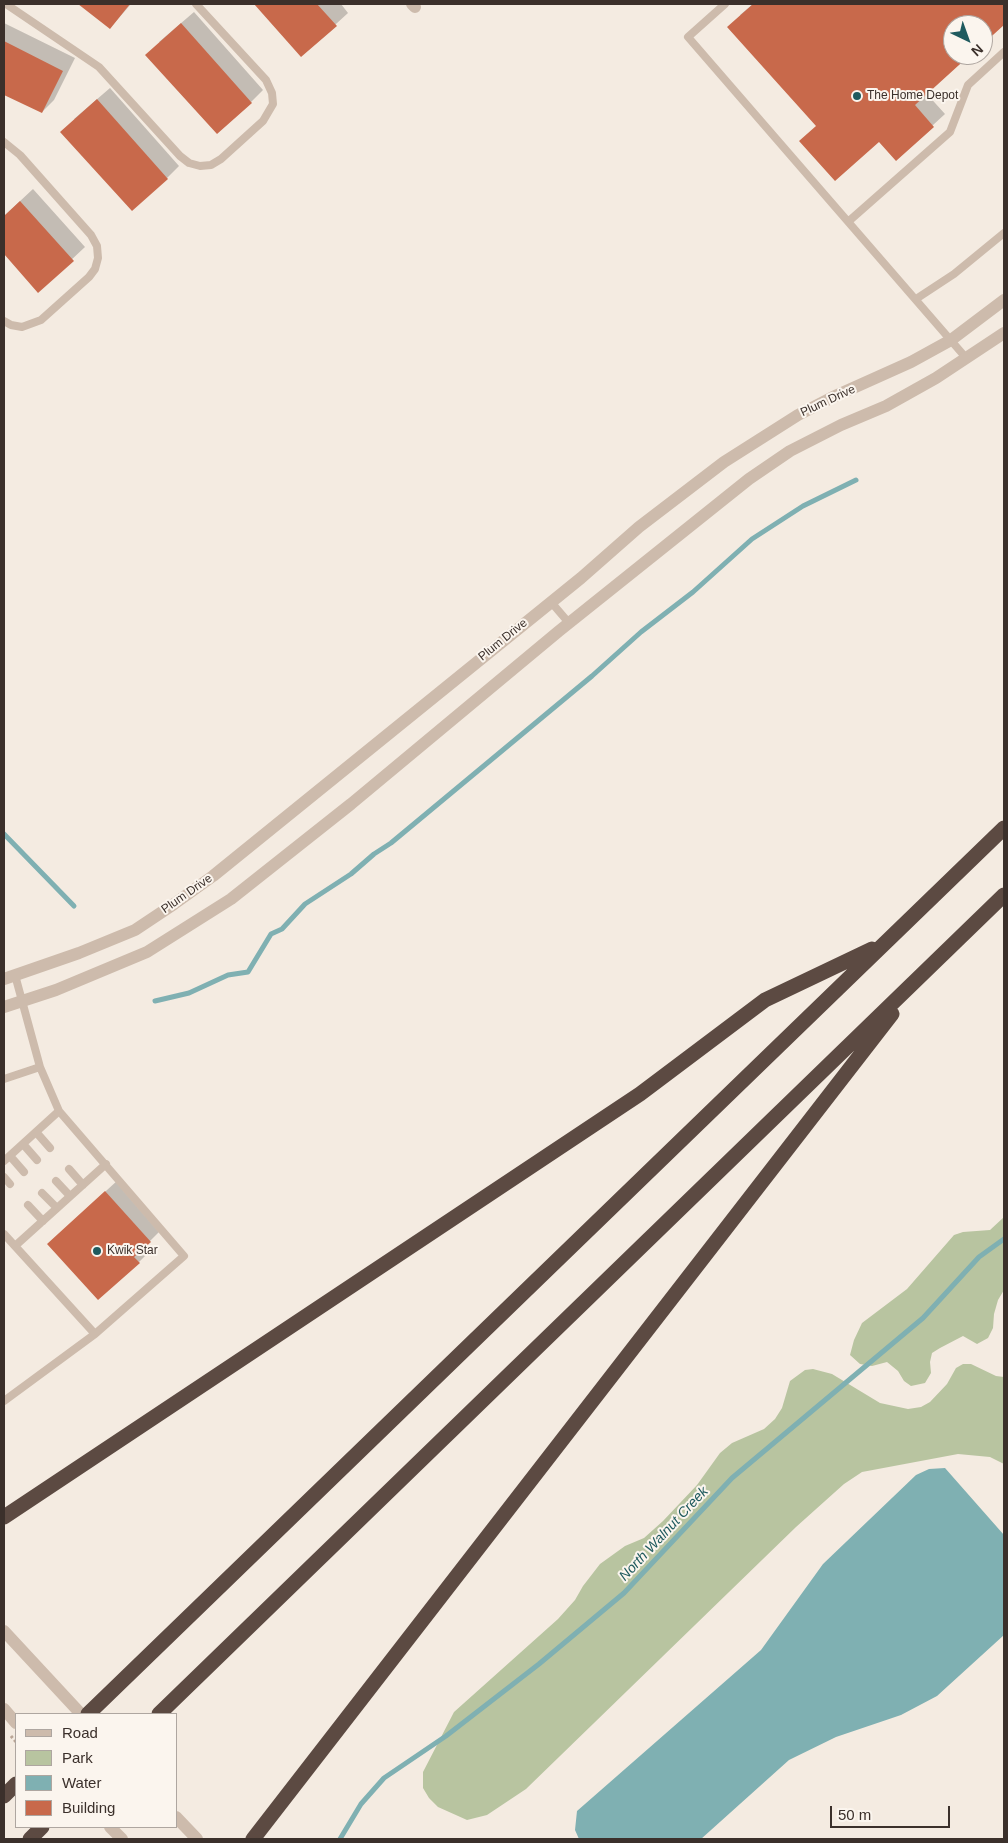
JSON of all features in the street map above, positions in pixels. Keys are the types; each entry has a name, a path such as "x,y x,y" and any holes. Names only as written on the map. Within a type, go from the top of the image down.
{"highway":[{"path":"89,1713 1004,828"},
{"path":"160,1713 1004,896"},
{"path":"4,1517 640,1094 765,1000 885,943"},
{"path":"253,1839 925,972"},
{"path":"4,1796 15,1785"},
{"path":"30,1839 41,1828"}],"street":[{"name":"Plum Drive","path":"9,977 79,953 135,930 174,904 213,876 686,489 806,410 911,362 951,340 1004,300"},
{"path":"4,1007 56,990 147,952 232,899 351,804 569,623 726,496 782,457 841,425 886,406 968,359 1004,333"},
{"path":"4,1632 80,1713"},
{"path":"4,1709 15,1722"},
{"path":"178,1819 197,1839"},
{"path":"111,1828 122,1839"}],"lane":[{"path":"6,4 99,67 180,156 189,163 200,166 211,164 221,159 263,122 273,104 272,93 268,84 196,4"},
{"path":"725,4 688,37 968,359"},
{"path":"849,222 950,132 968,85 1004,52"},
{"path":"4,142 20,155 91,236 97,246 98,258 95,269 89,277 40,320 22,327 11,325 4,321"},
{"path":"916,299 954,274 1004,233"},
{"path":"550,602 569,623"},
{"path":"4,1401 95,1334 184,1256 59,1111 40,1067 22,1001 9,977"},
{"path":"4,1080 40,1067"},
{"path":"24,1172 7,1159 59,1111"},
{"path":"36,1132 50,1148"},
{"path":"24,1144 37,1160"},
{"path":"14,1246 106,1164"},
{"path":"69,1169 83,1185"},
{"path":"4,1177 10,1184"},
{"path":"56,1180 70,1196"},
{"path":"42,1193 57,1208"},
{"path":"28,1205 42,1221"},
{"path":"4,1234 95,1334"}],"green space":[{"path":"1004,1217 1004,1290 998,1300 993,1328 988,1338 977,1344 963,1336 940,1348 932,1353 930,1362 931,1373 925,1383 911,1386 887,1362 872,1366 860,1364 850,1355 854,1340 862,1323 907,1289 954,1235 963,1232 990,1230"},
{"path":"963,1364 971,1364 996,1376 1004,1377 1004,1464 990,1457 958,1454 862,1472 844,1484 796,1527 526,1789 487,1815 467,1820 438,1807 429,1798 423,1788 423,1772 454,1712 558,1619 575,1600 600,1564 625,1546 644,1538 663,1521 697,1485 720,1453 732,1443 764,1429 775,1419 782,1408 790,1381 805,1370 813,1369 832,1374 880,1403 908,1409 921,1407 930,1402 947,1384 956,1368"}],"water":[{"path":"945,1468 1004,1535 1004,1635 937,1696 901,1715 836,1737 789,1760 701,1839 579,1839 575,1830 577,1811 761,1650 823,1564 916,1475 929,1469"}],"building":[{"path":"78,4 130,4 110,29"},
{"path":"254,4 317,4 337,26 301,57"},
{"name":"The Home Depot","path":"753,4 1004,4 1004,25 993,35 993,15 943,15 943,65 959,65 915,105 934,127 896,161 879,142 835,181 799,141 816,126 727,27"},
{"path":"181,23 252,103 217,134 145,55"},
{"path":"4,41 63,71 42,113 4,95"},
{"path":"97,99 168,179 132,211 60,132"},
{"path":"20,201 74,261 38,293 4,254 4,216"},
{"name":"Kwik Star","path":"105,1191 151,1242 134,1257 140,1263 98,1300 47,1244"}],"waterway":[{"path":"155,1001 189,993 228,975 248,972 271,934 282,929 305,904 351,874 374,854 391,843 592,676 641,632 693,592 752,539 803,506 856,480"},
{"path":"4,834 74,906"},
{"name":"North Walnut Creek","path":"340,1839 361,1804 384,1778 446,1736 539,1664 624,1593 732,1478 923,1318 979,1257 1004,1239"}],"place":[{"name":"The Home Depot","path":"857,96"},
{"name":"Kwik Star","path":"97,1251"}]}
